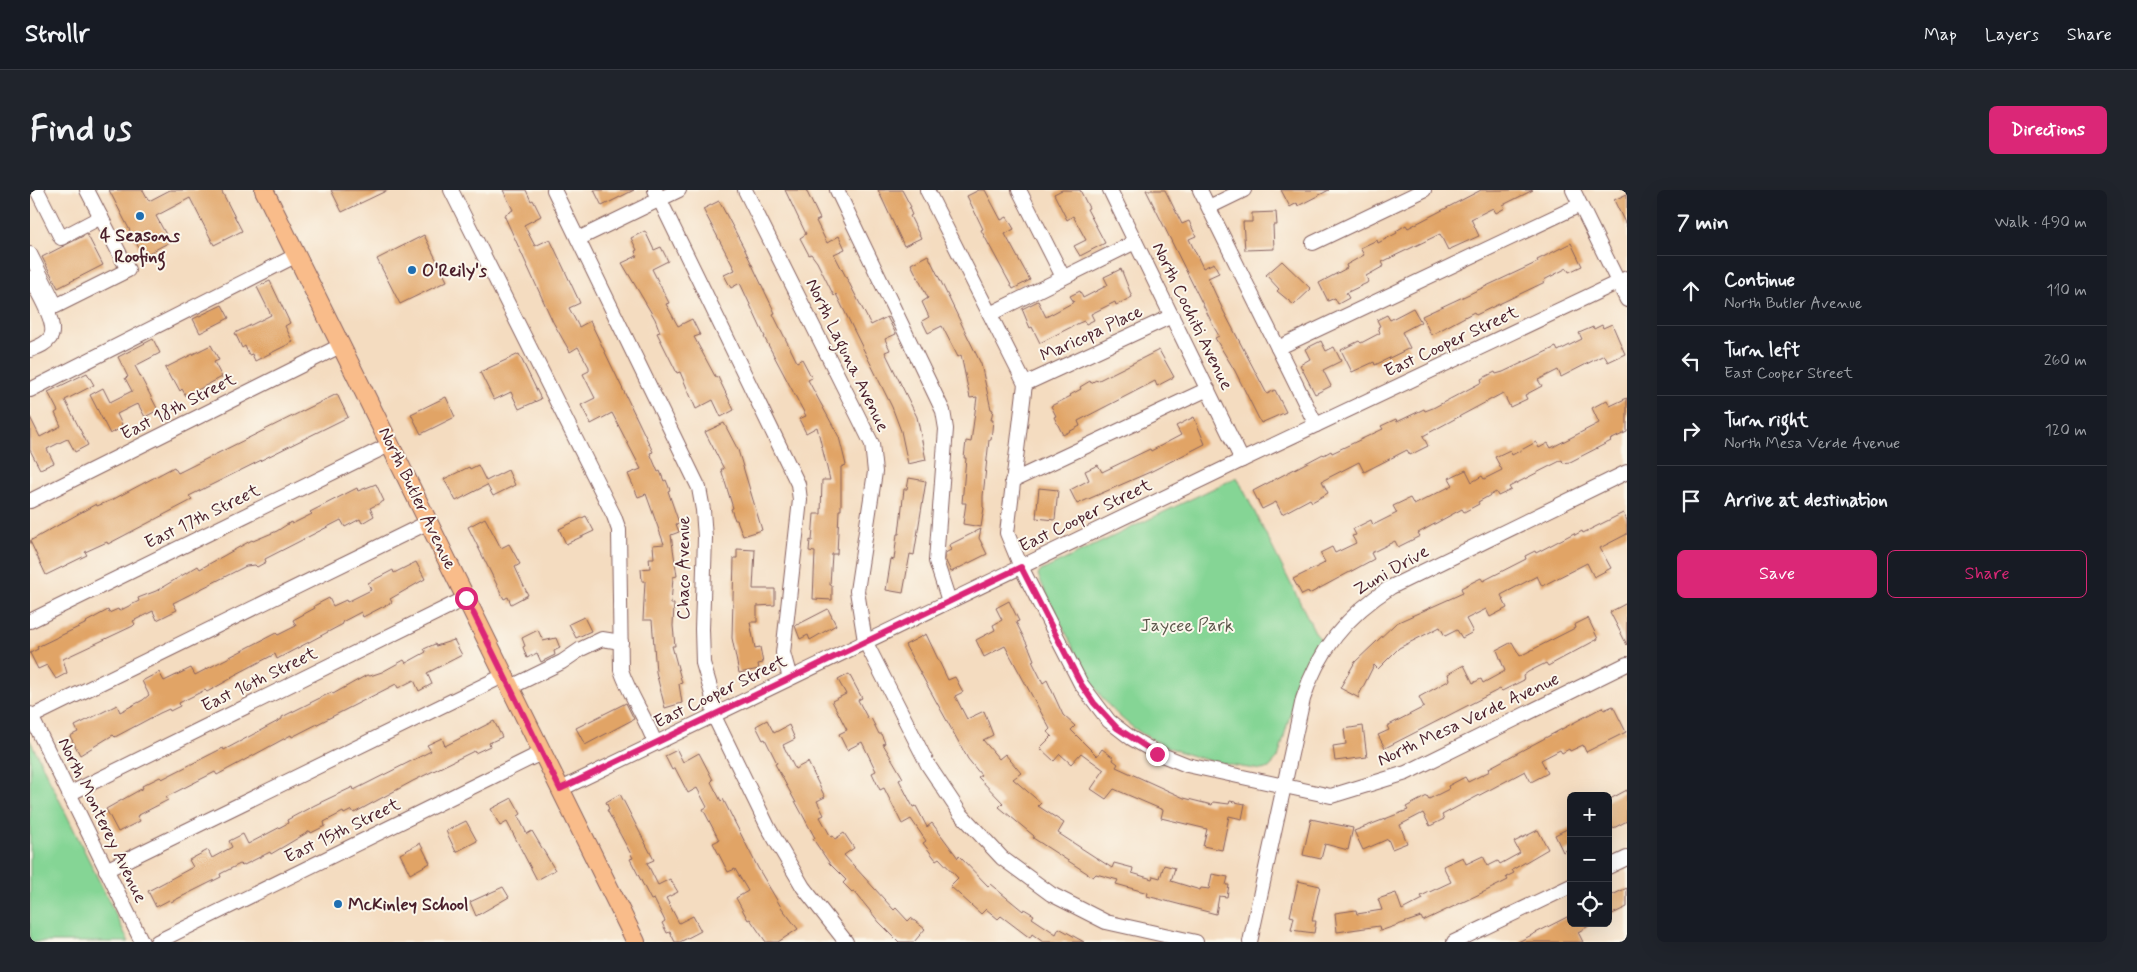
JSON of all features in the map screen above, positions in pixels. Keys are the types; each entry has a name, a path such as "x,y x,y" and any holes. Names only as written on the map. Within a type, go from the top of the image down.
{"main road":[{"name":"North Butler Avenue","path":"264,190 636,942"}],"street":[{"path":"37,190 61,238 101,217"},
{"path":"30,254 56,306 128,270 87,190"},
{"path":"452,190 614,516 619,530 621,670 655,743"},
{"name":"Chaco Avenue","path":"554,190 698,488 703,510 704,538 702,629 704,663 712,694 714,716 768,826 804,886 846,942"},
{"path":"578,239 658,195 679,190"},
{"name":"North Laguna Avenue","path":"745,190 872,444 875,472 857,590 865,641 928,765 960,813 1002,858 1051,894 1106,922 1196,942"},
{"path":"837,190 943,411 946,429 936,561 949,601"},
{"path":"927,190 1025,384"},
{"path":"1019,190 1063,277"},
{"name":"North Cochiti Avenue","path":"1110,190 1242,460"},
{"path":"1200,190 1316,425"},
{"path":"1209,207 1244,190"},
{"path":"1312,243 1424,190"},
{"path":"1573,190 1623,280 1627,300"},
{"path":"658,195 798,484 800,500 783,653 790,678"},
{"path":"1278,348 1580,205"},
{"path":"990,314 1135,242"},
{"path":"30,390 296,255"},
{"path":"30,278 53,325 52,336 48,341 30,350"},
{"name":"East Cooper Street","path":"560,789 1242,460 1623,280"},
{"name":"Maricopa Place","path":"1025,384 1172,316"},
{"name":"East 18th Street","path":"30,501 342,345"},
{"name":"North Mesa Verde Avenue","path":"1025,384 1007,533 1021,567 1081,684 1097,708 1117,728 1143,746 1171,760 1186,765 1332,796 1406,773 1627,664"},
{"path":"1012,481 1208,389"},
{"name":"East 17th Street","path":"30,621 391,444"},
{"name":"Zuni Drive","path":"1250,942 1308,683 1329,644 1360,608 1391,587 1627,472"},
{"path":"31,715 429,522"},
{"name":"East 16th Street","path":"69,794 466,598"},
{"path":"106,870 508,681 562,662 581,649 602,639 621,642"},
{"name":"North Monterey Avenue","path":"31,715 142,942"},
{"name":"East 15th Street","path":"157,942 543,752"},
{"path":"1612,865 1627,858"},
{"path":"1454,942 1567,888"}],"green space":[{"name":"Jaycee Park","path":"1237,477 1316,634 1321,639 1302,672 1278,758 1269,768 1262,770 1195,757 1173,749 1153,740 1134,728 1116,713 1101,696 1087,674 1038,575 1041,571"},
{"path":"30,740 129,942 30,942"}],"building":[{"path":"109,190 143,190 149,201 170,190 221,190 242,231 214,245 190,198 156,216 170,242 143,256"},
{"path":"331,190 388,190 342,212"},
{"path":"503,190 526,190 531,201 533,200 541,216 524,225 535,246 550,239 580,303 569,308 579,327 590,321 653,452 650,453 658,472 660,471 664,481 666,480 670,490 668,491 679,523 676,524 679,532 671,535 677,576 673,577 671,604 674,604 673,626 675,646 672,646 682,683 679,684 682,703 665,708 656,672 652,620 643,620 645,581 642,581 641,569 650,568 649,558 654,558 653,545 664,544 646,494 638,497 628,474 641,469 612,413 591,424 581,405 595,398 583,374 589,371 589,367 578,347 570,352 553,322 504,215 513,210"},
{"path":"594,190 634,190 602,206"},
{"path":"785,190 806,190 820,219 816,221 827,243 839,236 845,249 834,254 871,325 887,317 896,334 885,339 890,350 885,352 917,417 926,460 908,464 901,431 892,407 836,294 834,296 817,262 811,254 809,255 800,238 806,234"},
{"path":"878,190 902,190 911,207 909,208 912,215 910,216 921,238 904,246"},
{"path":"979,190 985,190 1001,220 1007,217 1014,229 1005,234 1030,280 1013,289 981,230 983,229 967,196"},
{"path":"1062,190 1080,190 1089,208 1087,209 1105,243 1080,256 1074,246 1086,240 1073,216 1067,220 1054,194"},
{"path":"1146,190 1165,190 1182,224 1189,221 1196,236 1189,239 1203,268 1214,263 1219,273 1208,278 1223,310 1267,394 1275,390 1286,412 1261,423 1235,371 1215,338 1219,336"},
{"path":"1281,190 1329,190 1298,206 1297,203 1290,207"},
{"path":"1481,190 1533,190 1503,205 1505,208 1496,213 1493,208 1471,219 1479,236 1448,250 1440,234 1382,262 1384,266 1366,276 1367,283 1346,293 1349,298 1338,304 1335,298 1328,301 1319,283 1347,268 1346,265 1364,255 1360,248 1377,240 1378,243 1397,233 1396,231 1406,225 1408,228"},
{"path":"1627,194 1627,227 1614,200"},
{"path":"719,201 744,248 775,313 773,314 797,362 802,359 812,378 808,380 839,437 846,465 841,467 841,510 839,510 837,554 832,554 830,585 832,585 832,600 813,599 815,552 809,551 810,540 812,541 814,514 821,514 822,480 830,480 817,427 806,433 799,419 806,416 764,337 740,283 731,288 724,275 735,270 703,209"},
{"path":"1276,212 1277,225 1273,225 1274,249 1245,250 1243,222 1252,222 1252,213"},
{"path":"645,231 654,250 661,247 668,261 652,269 669,303 666,304 678,326 692,319 700,335 694,337 716,378 718,377 734,410 721,417 713,400 696,409 680,372 677,373 657,333 660,332 655,319 622,263 637,256 635,251 637,250 631,238"},
{"path":"87,234 103,265 58,288 42,257"},
{"name":"O'Reily's","path":"424,235 447,281 400,304 377,259"},
{"path":"1571,243 1582,266 1569,272 1567,268 1544,280 1545,282 1476,315 1474,312 1431,335 1422,316 1538,262 1537,260"},
{"path":"928,255 981,364 991,409 993,410 981,527 963,524 966,503 962,503 966,441 971,442 977,397 970,398 961,355 958,357 942,326 928,333 922,321 929,317 922,302 928,298 911,264"},
{"path":"1282,261 1311,289 1294,305 1277,291 1279,289 1266,275"},
{"path":"1121,269 1132,297 1116,305 1115,302 1091,314 1094,320 1086,324 1084,321 1079,323 1040,343 1032,327 1030,328 1022,309 1038,301 1046,317 1074,302 1070,296 1080,291 1083,298 1108,285 1104,277"},
{"path":"270,281 290,323 285,326 293,342 255,361 252,354 249,355 245,346 242,348 235,333 271,315 257,287"},
{"path":"222,305 229,318 200,333 193,319"},
{"path":"1413,308 1421,322 1402,332 1410,348 1375,365 1374,362 1352,372 1341,350 1359,341 1361,343 1380,333 1378,327 1380,326 1377,320 1387,315 1390,320"},
{"path":"1612,324 1625,354 1608,362 1604,355 1561,377 1558,370 1538,380 1542,386 1525,395 1527,399 1510,407 1503,393 1423,436 1428,446 1410,455 1407,450 1364,472 1359,462 1322,481 1328,493 1312,502 1310,499 1282,514 1276,502 1262,509 1253,491 1323,454 1331,451 1332,453 1383,429 1381,426 1396,419 1397,422 1424,409 1425,411 1433,408 1482,382 1481,379 1495,372 1496,374 1503,372 1556,347 1558,351 1582,339 1579,333 1593,327 1594,329 1602,325 1603,328"},
{"path":"153,339 160,353 135,366 158,410 145,417 138,404 117,414 123,427 110,434 90,395 103,388 110,402 132,391 125,378 128,377 118,357"},
{"path":"1321,341 1326,351 1334,347 1341,361 1323,370 1331,386 1315,394 1300,365 1310,359 1305,349"},
{"path":"211,345 219,360 214,362 222,377 186,396 182,389 180,391 174,380 172,381 165,368"},
{"path":"1159,350 1174,377 1157,386 1155,381 1078,421 1080,426 1063,435 1051,406 1071,396 1090,381 1091,383 1097,381"},
{"path":"519,354 541,399 519,409 511,392 494,400 480,372"},
{"path":"87,373 94,385 65,400 88,445 75,452 68,439 47,449 54,463 40,469 30,450 30,417 40,437 61,426 55,413 58,411 48,392"},
{"path":"337,394 348,417 189,496 192,500 108,544 107,542 85,552 87,555 46,575 30,541 96,504 97,506 112,500 174,467 178,473"},
{"path":"446,397 455,417 421,434 411,414"},
{"path":"1627,398 1627,432 1570,462 1563,463 1562,460 1509,487 1511,490 1498,496 1496,492 1464,512 1462,509 1418,533 1420,536 1398,547 1395,541 1371,553 1374,559 1309,594 1308,592 1302,595 1293,579 1323,564 1325,562 1320,553 1332,547 1335,553 1356,543 1352,536 1356,535 1353,529 1371,520 1373,525 1397,513 1393,506 1410,498 1414,505 1453,485 1449,478 1466,470 1472,482 1482,476 1484,479 1502,470 1495,457 1510,450 1512,455 1536,442 1539,448 1548,443 1551,448 1599,423 1592,408 1607,400 1610,406"},
{"path":"1194,417 1205,444 1150,472 1077,504 1070,490 1089,480 1085,471 1098,465 1102,472 1150,449 1151,451 1181,435 1176,426"},
{"path":"724,423 738,450 762,530 743,536 731,509 733,508 721,469 724,469 705,432"},
{"path":"478,465 486,481 508,470 515,485 493,496 487,485 456,501 444,479 469,467 470,469"},
{"path":"909,478 926,481 914,555 910,554 903,593 886,590 891,559 894,560 897,534 899,534 904,489 907,489"},
{"path":"376,484 384,501 370,508 374,516 362,523 360,519 345,527 341,520 265,559 266,562 257,567 255,565 246,566 173,603 177,610 157,620 153,611 133,621 135,624 133,626 63,659 67,673 56,679 47,665 38,669 30,653 38,649 37,647 87,623 108,610 109,613 118,609 119,611 139,601 138,598 156,591 198,566 200,569 252,540 277,531 291,522 292,524 312,514 310,512 357,488 358,491"},
{"path":"1039,488 1058,490 1055,520 1036,518"},
{"path":"1623,513 1627,520 1627,534 1600,548 1611,568 1594,577 1587,563 1542,586 1537,576 1501,595 1507,608 1490,617 1486,609 1466,619 1473,632 1462,638 1457,630 1445,636 1440,627 1399,648 1378,669 1374,665 1359,698 1340,688 1355,662 1396,623 1463,593 1461,588 1481,578 1483,581 1526,559 1525,556 1535,551 1536,553 1574,533 1575,535 1582,531 1583,533"},
{"path":"586,516 594,531 566,544 559,529"},
{"path":"485,518 501,548 509,544 520,564 515,567 528,595 511,604 508,597 504,599 468,527"},
{"path":"981,529 979,538 987,554 951,572 945,559 945,553 951,550 949,545"},
{"path":"737,549 755,550 753,589 775,589 775,605 757,606 757,622 750,622 755,648 760,647 763,663 758,664 759,669 739,673 732,638 734,558 737,558"},
{"path":"416,562 425,579 390,599 392,602 363,617 361,612 342,622 343,624 277,659 275,654 207,692 205,690 179,703 180,706 170,711 169,709 160,713 115,737 113,735 80,755 70,736 78,732 75,726 117,705 120,712 143,700 149,695 142,681 159,672 164,681 191,668 195,675 276,633 278,635 296,626 293,620 329,598 333,606 346,600 347,602 371,590 368,583 393,570 394,573"},
{"path":"1009,601 1019,621 1016,622 1034,660 1032,661 1043,683 1047,680 1063,715 1075,726 1071,730 1097,756 1102,749 1114,758 1113,760 1118,764 1116,767 1184,798 1212,805 1213,802 1229,804 1230,801 1245,804 1242,819 1229,816 1222,850 1203,846 1207,829 1161,818 1163,810 1114,789 1106,799 1091,789 1104,770 1081,753 1071,764 1060,754 1054,761 1040,748 1052,736 1047,732 1050,729 1005,646 984,657 976,640 995,630 993,625 1002,620 996,608"},
{"path":"1627,603 1627,645 1610,612"},
{"path":"828,609 836,625 810,640 808,635 800,639 795,626"},
{"path":"584,617 591,631 576,638 569,624"},
{"path":"1588,618 1598,639 1548,666 1546,663 1528,672 1523,676 1524,680 1502,691 1500,689 1385,748 1378,735 1389,730 1387,726 1424,707 1419,697 1450,680 1448,674 1464,665 1473,683 1481,679 1483,683 1505,671 1497,650 1512,642 1520,656 1575,628 1574,625"},
{"path":"538,630 543,641 556,638 560,648 554,651 555,655 541,662 537,653 527,658 522,638"},
{"path":"926,634 948,680 955,677 963,692 955,696 967,719 984,711 993,735 983,740 999,759 1005,754 1021,773 1013,779 1041,803 1038,806 1064,823 1058,833 1112,868 1114,863 1133,868 1132,873 1152,879 1153,876 1160,878 1164,865 1175,868 1171,881 1200,890 1201,888 1209,889 1212,874 1228,877 1226,885 1229,885 1227,897 1219,896 1216,914 1147,896 1148,893 1116,884 1118,880 1096,874 1093,877 1033,838 1034,836 999,807 1003,803 978,777 981,775 968,759 905,645"},
{"path":"454,640 462,655 427,673 432,684 419,691 414,680 398,688 396,684 292,737 291,735 217,775 215,772 166,797 168,800 137,816 140,821 118,832 106,809 143,788 142,786 160,777 162,779 223,748 224,750 282,719 282,717 332,692 333,694 367,675 370,676 382,672 404,660 406,663 426,652 424,649 435,644 436,646"},
{"path":"849,674 862,698 858,700 868,719 871,718 879,734 881,734 885,743 883,744 903,778 899,780 913,807 916,806 927,827 932,823 958,858 959,856 988,886 990,884 1023,911 1024,909 1034,915 1032,918 1056,934 1059,928 1084,942 1043,942 1032,934 1030,938 1001,916 998,919 986,909 981,914 950,886 958,878 939,858 936,860 923,843 926,841 911,819 902,824 884,788 880,790 872,773 876,771 862,742 847,750 839,734 847,730 832,701 846,694 838,680"},
{"path":"626,703 634,719 585,745 576,728"},
{"path":"1613,706 1626,732 1586,752 1583,745 1562,753 1560,750 1541,760 1548,773 1531,782 1525,771 1442,815 1444,819 1430,826 1423,813 1400,825 1407,843 1392,849 1388,839 1363,850 1354,831 1408,810 1406,807 1427,796 1429,799 1449,789 1448,786 1465,777 1468,782 1490,771 1489,768 1603,707 1604,710"},
{"path":"767,720 774,733 789,725 795,739 783,745 795,769 808,762 825,797 817,801 824,815 820,817 831,837 833,836 835,839 844,833 854,848 844,855 894,910 896,908 908,921 911,918 925,929 914,942 899,942 879,922 854,891 852,892 843,883 846,880 830,864 813,839 815,838 775,764 777,763 765,739 763,740 756,726"},
{"path":"494,721 502,737 489,743 490,746 475,753 474,751 413,781 354,813 352,810 344,814 343,812 324,822 325,826 311,833 310,831 271,854 270,852 242,866 240,864 220,874 221,877 171,902 169,900 156,907 148,891 193,867 189,860 208,850 212,858 232,847 229,841 243,834 248,844 288,823 287,820 315,805 353,787 354,790 431,751 427,745 442,738 445,746"},
{"path":"1363,726 1367,757 1335,761 1333,746 1346,744 1344,729"},
{"path":"677,750 683,762 699,753 713,780 711,782 721,801 723,799 758,868 781,907 798,929 778,942 766,942 750,919 748,920 736,898 748,891 735,869 728,872 713,843 719,840 703,809 707,807 697,788 688,793 675,768 672,770 665,756"},
{"path":"1627,790 1627,821 1612,829 1612,798"},
{"path":"620,794 654,860 647,863 658,885 670,879 678,892 666,898 679,923 693,916 701,931 680,942 675,942 670,932 667,933 662,923 665,921 654,899 651,900 630,859 633,858 607,810 609,809 606,802"},
{"path":"512,798 521,814 518,816 527,834 532,831 555,870 537,880 507,822 500,826 491,809"},
{"path":"1311,819 1353,828 1348,850 1325,844 1321,859 1303,855"},
{"path":"466,821 477,841 456,852 446,831"},
{"path":"1567,829 1567,850 1563,852 1555,835"},
{"path":"1538,830 1548,849 1512,870 1514,873 1506,877 1508,880 1423,921 1421,917 1380,931 1379,926 1337,932 1335,913 1356,910 1357,914 1382,910 1378,899 1396,893 1402,910 1423,899 1421,896 1451,882 1443,866 1463,857 1466,864 1483,856 1488,866 1498,861 1500,864 1520,853 1514,842"},
{"path":"420,843 430,863 410,874 400,854"},
{"path":"1298,881 1320,886 1312,921 1316,921 1314,933 1291,930 1294,917 1290,916"},
{"path":"503,887 509,897 476,916 470,902"},
{"path":"1627,888 1627,907 1612,914 1612,895"},
{"path":"1567,917 1567,927 1587,927 1578,932 1583,942 1518,942"}],"place":[{"name":"4 Seasons Roofing","path":"140,216"},
{"name":"O'Reily's","path":"412,270"},
{"name":"McKinley School","path":"338,904"}],"route":[{"path":"466,598 560,789 1021,567 1081,684 1094,703 1117,728 1157,754"}]}
